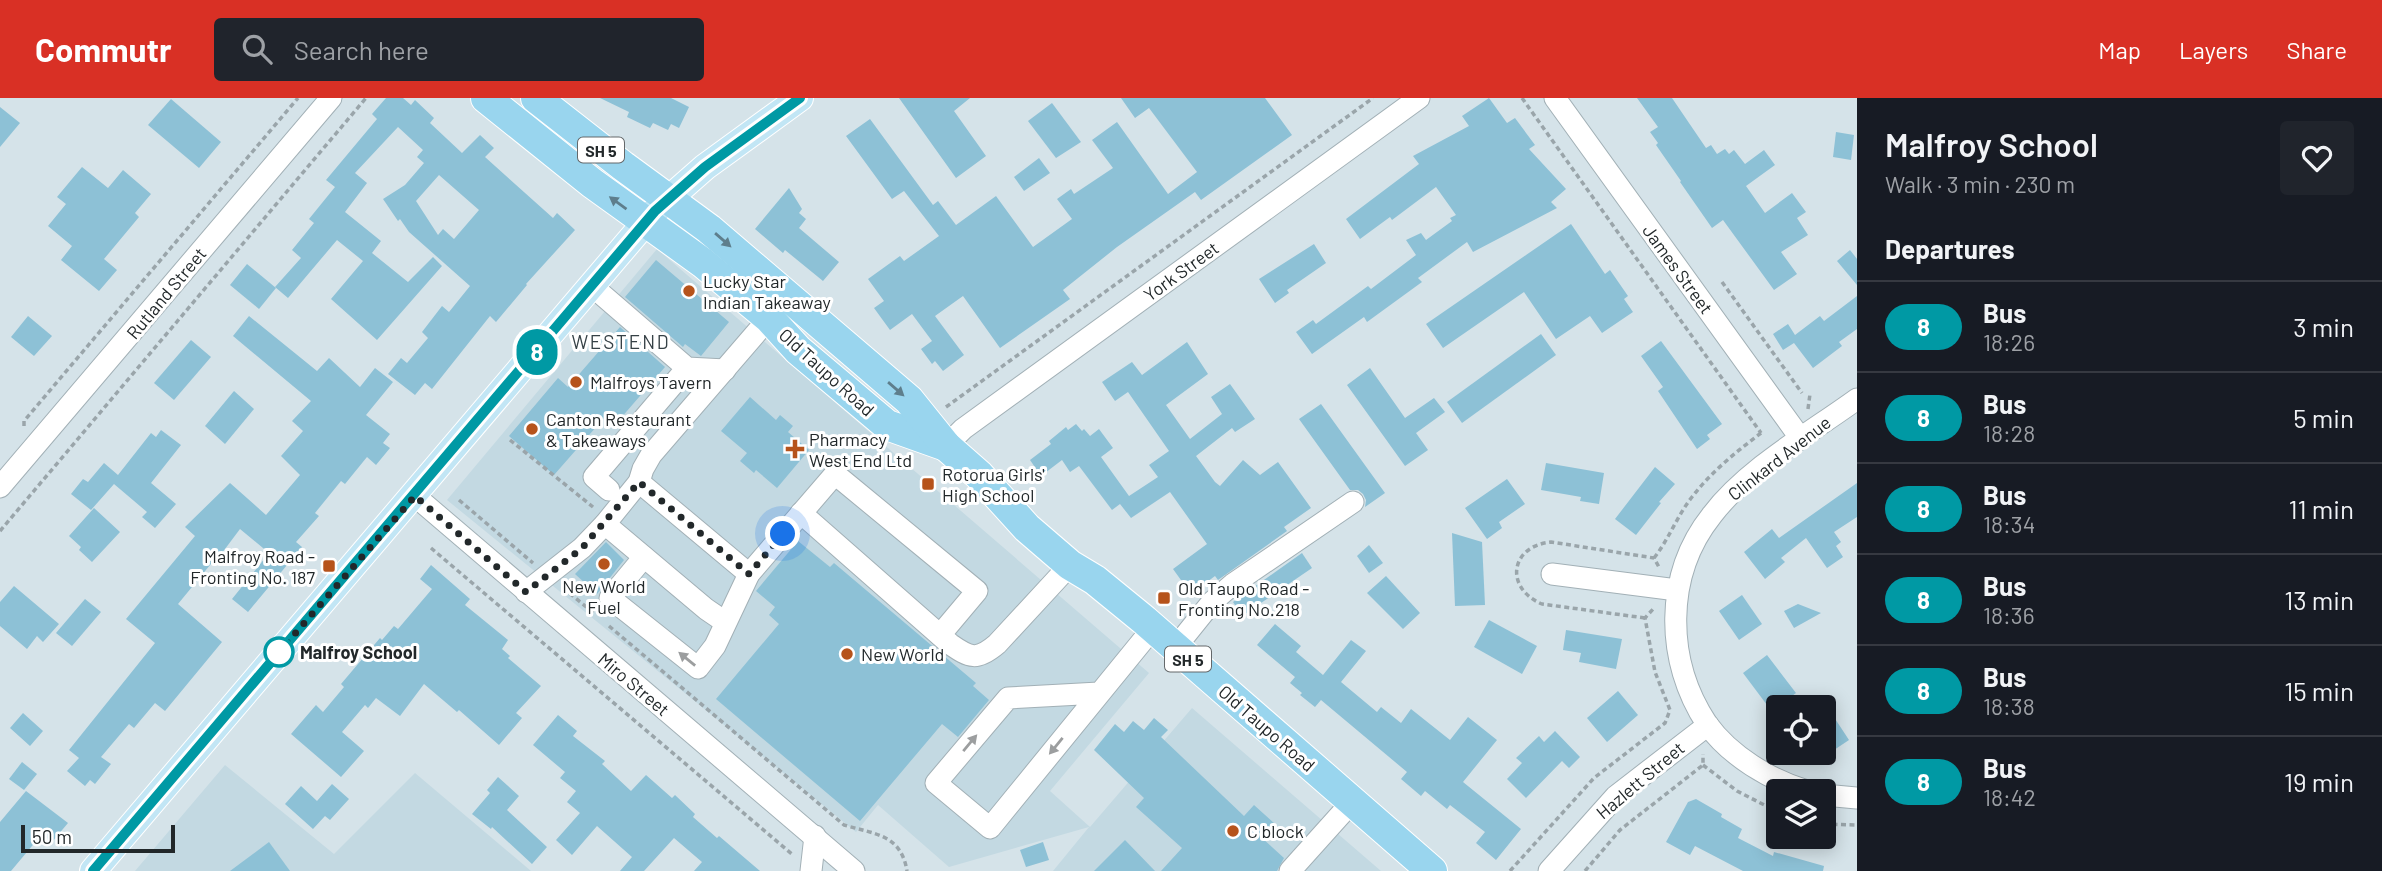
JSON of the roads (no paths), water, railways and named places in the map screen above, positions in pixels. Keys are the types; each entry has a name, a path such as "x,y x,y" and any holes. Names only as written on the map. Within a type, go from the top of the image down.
{"highway":[{"name":"Old Taupo Road","path":"486,98 592,183 690,253 769,318 798,350 887,425 946,446"},
{"name":"Old Taupo Road","path":"536,98 622,166 709,229 909,400 946,446 979,475 1027,528 1070,565 1095,580 1153,628 1432,871"}],"main road":[{"path":"93,871 645,223 705,167 800,98"}],"street":[{"name":"Rutland Street","path":"0,487 331,98"},
{"name":"York Street","path":"946,446 963,429 1419,98"},
{"name":"James Street","path":"1555,98 1801,439"},
{"path":"592,286 687,368 725,369"},
{"path":"526,592 582,548 599,516 639,482 651,455 769,318"},
{"path":"609,490 594,477 687,368"},
{"name":"Clinkard Avenue","path":"1777,779 1747,761 1708,725 1692,696 1682,669 1677,644 1677,590 1696,539 1710,516 1745,480 1857,399"},
{"path":"644,557 610,598 698,668 715,646 749,574 835,474 977,592 940,635"},
{"path":"639,482 749,574"},
{"name":"Miro Street","path":"415,496 854,871"},
{"path":"1175,648 1212,602 1233,584 1353,502"},
{"path":"801,513 940,635 964,654 975,657 987,652 1070,565"},
{"path":"599,516 705,609 725,622"},
{"path":"1552,574 1677,590"},
{"path":"1099,692 1008,698 936,783 990,828 1153,628"},
{"name":"Hazlett Street","path":"1549,871 1616,796 1708,725"},
{"path":"1836,796 1857,798"},
{"path":"1290,871 1352,802"},
{"path":"811,871 815,836"}],"place":[{"name":"Lucky Star Indian Takeaway","path":"689,291"},
{"name":"Malfroys Tavern","path":"576,382"},
{"name":"Canton Restaurant & Takeaways","path":"532,429"},
{"name":"Pharmacy West End Ltd","path":"795,449"},
{"name":"Rotorua Girls' High School","path":"928,484"},
{"name":"New World Fuel","path":"604,564"},
{"name":"Malfroy Road - Fronting No. 187","path":"329,566"},
{"name":"Old Taupo Road - Fronting No.218","path":"1164,598"},
{"name":"Malfroy School","path":"279,652"},
{"name":"New World","path":"847,654"},
{"name":"C block","path":"1233,831"}],"district":[{"name":"WESTEND","path":"621,341"}]}
